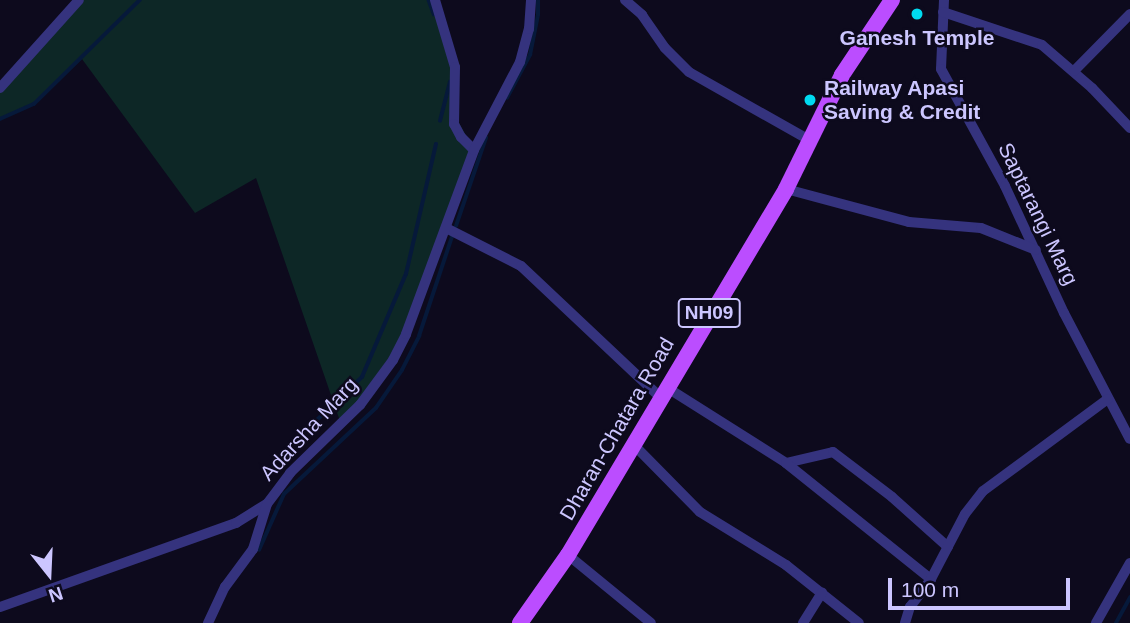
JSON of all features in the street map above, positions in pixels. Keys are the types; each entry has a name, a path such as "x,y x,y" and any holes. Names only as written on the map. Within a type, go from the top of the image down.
{"main road":[{"name":"Dharan-Chatara Road","path":"520,623 568,555 786,189 842,75 892,0"}],"street":[{"path":"0,88 79,0"},
{"path":"436,0 455,67 454,124 461,137 474,150"},
{"name":"Adarsha Marg","path":"0,607 209,535 236,523 267,504 290,473 360,405 388,369 406,334 474,150 520,62 530,29 531,0"},
{"name":"Saptarangi Marg","path":"944,0 941,69 1005,186 1130,439"},
{"path":"630,1 665,48 690,72 809,141"},
{"path":"943,12 1042,45 1074,71 1130,128"},
{"path":"1074,71 1130,14"},
{"path":"786,189 909,222 981,228 1036,250"},
{"path":"446,228 522,266 663,392 786,463 931,579"},
{"path":"905,623 910,607 931,579 965,514 984,491 1108,399"},
{"path":"633,444 701,513 786,565 859,623"},
{"path":"786,463 833,452 892,497 948,547"},
{"path":"208,623 225,587 253,549 267,504"},
{"path":"568,555 651,623"},
{"path":"1096,623 1130,563"},
{"path":"803,623 822,592"}],"green space":[{"path":"79,0 435,0 455,67 452,110 474,150 406,334 341,424 256,178 195,213 82,59 34,104 0,118 0,88"}],"waterway":[{"path":"0,119 34,104 140,0"},
{"path":"429,0 434,14"},
{"path":"507,98 530,55 538,15 538,0"},
{"path":"440,121 450,82"},
{"path":"456,226 486,138"},
{"path":"297,439 362,377 406,274 436,144"},
{"path":"259,550 284,494 376,408 402,370 419,336 452,237"},
{"path":"1116,623 1130,598"}],"place":[{"name":"Ganesh Temple","path":"917,14"},
{"name":"Railway Apasi Saving & Credit","path":"810,100"}]}
